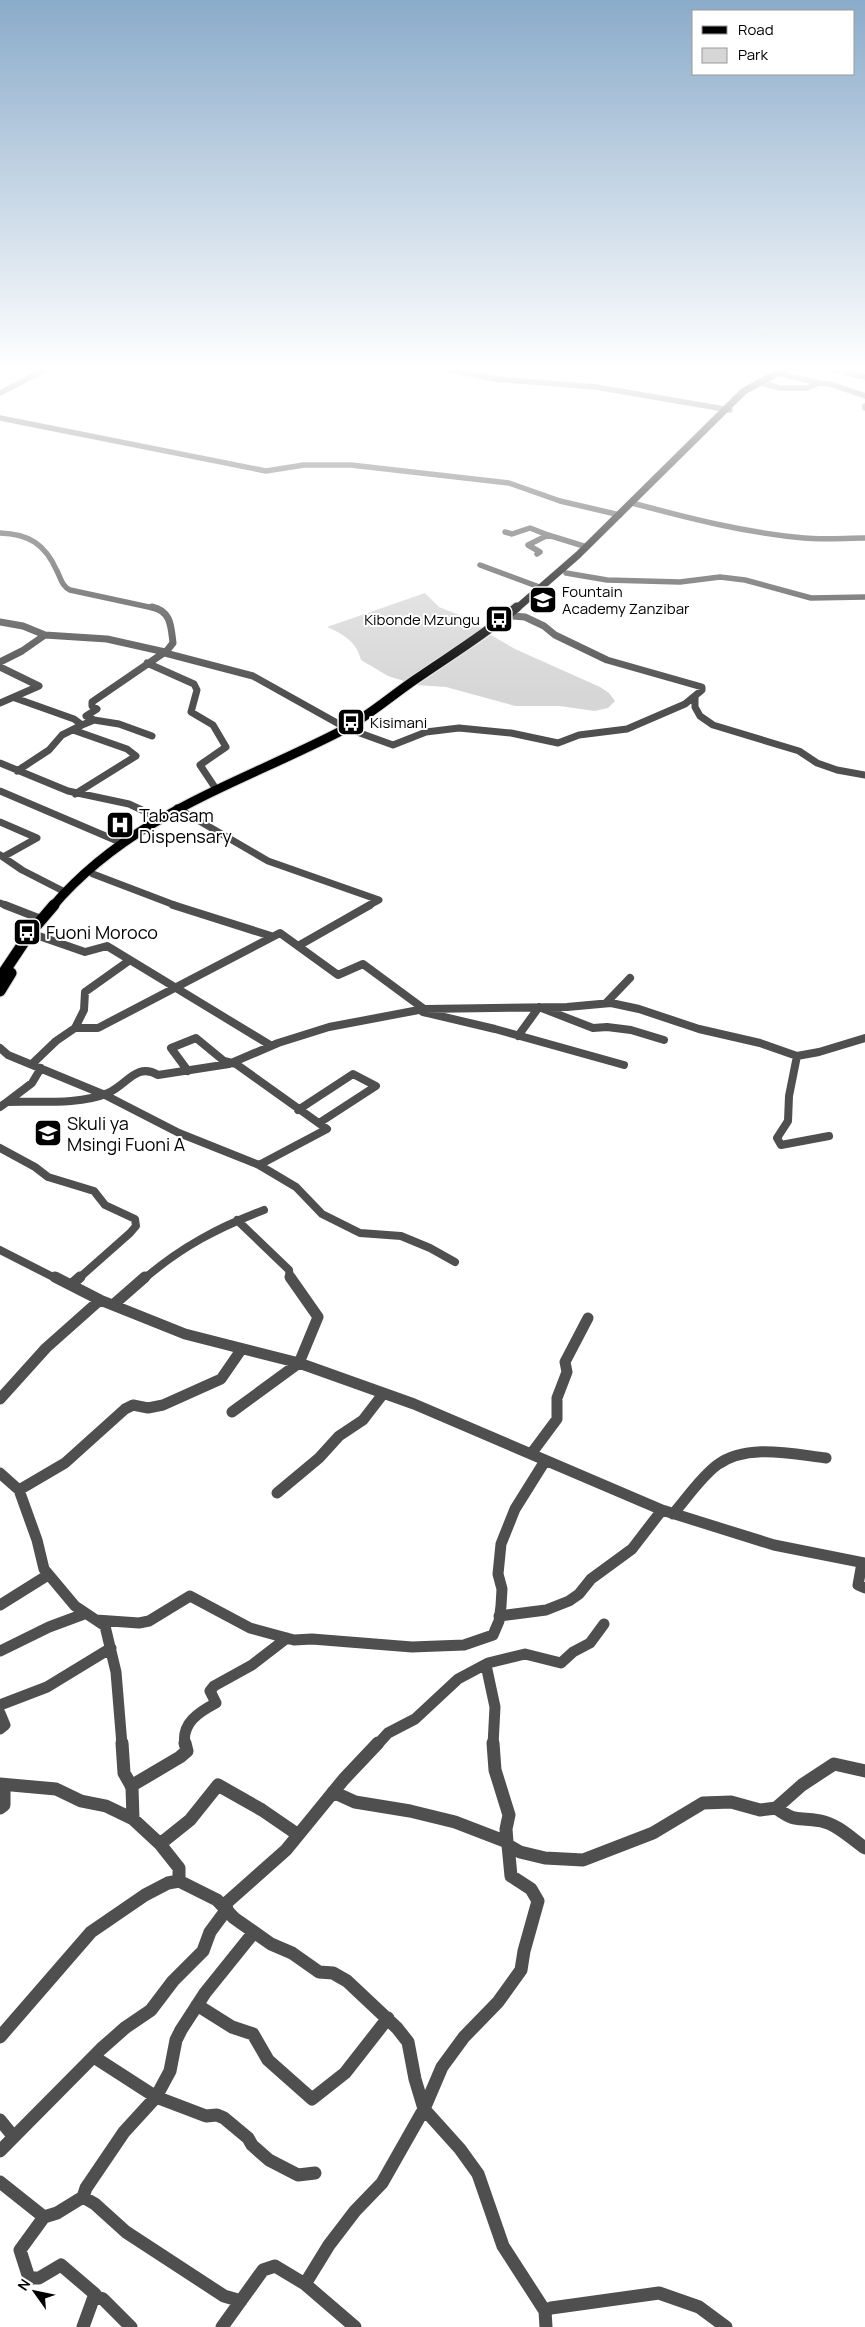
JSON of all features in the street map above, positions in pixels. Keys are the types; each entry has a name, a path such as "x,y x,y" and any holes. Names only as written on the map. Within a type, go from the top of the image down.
{"main road":[{"path":"0,978 41,919 65,892 122,843 159,818 348,729 513,616 566,573 660,479"},
{"path":"490,630 542,588 620,515 635,504"},
{"path":"0,990 36,934 71,894 93,874 152,828 179,809 216,790 348,729"}],"street":[{"path":"464,479 509,484 560,501 620,515"},
{"path":"635,504 698,521 769,533 805,538 865,538"},
{"path":"505,532 512,534 530,528 587,546"},
{"path":"0,533 24,535 36,540 52,559 61,582 70,590 147,606 163,612 171,621 174,640 165,652 92,702 92,706 97,709 86,716 94,720 119,724 152,736"},
{"path":"537,554 540,552 528,545 548,535"},
{"path":"480,565 542,588"},
{"path":"566,573 607,580 680,582 720,577 745,580 764,587 811,598 843,599 865,597"},
{"path":"513,616 532,620 555,635 608,660 702,687 695,698 694,707 700,716 713,725 798,751 817,762 863,773 865,783"},
{"path":"0,622 23,626 45,635 108,640 165,652 253,676 348,729 393,745 426,732 459,728 510,733 558,743 579,735 627,729 695,698"},
{"path":"0,662 22,651 45,635"},
{"path":"148,663 194,684 197,690 191,712 208,720 221,734 226,747 200,765 206,769 210,783 216,790"},
{"path":"0,667 18,674 38,686 15,698 0,703"},
{"path":"15,698 74,719 82,725"},
{"path":"17,771 49,750 62,736 94,720"},
{"path":"73,730 127,750 136,756 76,794"},
{"path":"1,765 76,794 137,806 148,816 159,818"},
{"path":"0,791 122,843"},
{"path":"179,809 268,861 379,900 311,941 298,946"},
{"path":"0,822 37,838 2,856 22,870 65,892"},
{"path":"93,874 158,900 271,936"},
{"path":"0,903 41,919"},
{"path":"75,1028 98,1028 175,986 280,933 338,975 363,964 424,1010 424,1012 624,1065"},
{"path":"36,934 85,952 107,946 270,1045"},
{"path":"3,1104 32,1083 36,1066 56,1041 75,1028 84,1010 85,992 130,960"},
{"path":"606,1003 630,978"},
{"path":"229,1064 270,1045 329,1027 389,1014 424,1010 606,1003 639,1009 698,1029 760,1043 797,1056 819,1052 831,1046 865,1038"},
{"path":"518,1036 539,1007"},
{"path":"539,1007 594,1028 607,1027 631,1030 664,1040"},
{"path":"469,1024 481,1008"},
{"path":"188,1071 171,1048 196,1038 229,1064"},
{"path":"0,1048 8,1055 104,1095 179,1133 259,1165 296,1186 322,1214 360,1232 401,1236 430,1248 455,1262"},
{"path":"797,1056 789,1096 788,1121 777,1138 781,1145 829,1136"},
{"path":"3,1104 104,1095 125,1083 137,1071 143,1069 150,1070 158,1075 236,1064 327,1129 259,1165"},
{"path":"298,1110 353,1074 376,1086 319,1122"},
{"path":"0,1148 36,1167 48,1177 94,1191 105,1205 135,1219 136,1226 130,1233 71,1285"},
{"path":"113,1305 160,1264 222,1226 264,1210"},
{"path":"232,1412 246,1400 299,1364 318,1317 290,1280 289,1270 238,1220"},
{"path":"0,1250 100,1300 185,1334 299,1364 414,1404 544,1461 673,1514 774,1545 863,1563 858,1585 865,1588"},
{"path":"0,1399 46,1348 100,1300"},
{"path":"531,1454 557,1419 557,1398 567,1372 565,1362 588,1318"},
{"path":"20,1490 65,1462 133,1405 148,1408 163,1405 221,1379 241,1350"},
{"path":"278,1493 319,1458 339,1436 363,1420 383,1394"},
{"path":"673,1514 716,1466 730,1457 769,1452 826,1458"},
{"path":"96,1620 139,1623 149,1621 190,1596 250,1628 287,1638 412,1647 464,1645 493,1635 499,1616 502,1589 498,1574 501,1544 515,1509 544,1461"},
{"path":"0,1473 20,1490 37,1540 44,1569 48,1575 84,1614 104,1626 116,1672 124,1773 131,1786 133,1819"},
{"path":"499,1616 546,1610 579,1594 591,1579 632,1549 662,1510"},
{"path":"0,1606 48,1575"},
{"path":"0,1651 84,1614"},
{"path":"0,2151 94,2057 126,2027 142,2018 158,2002 173,1981 203,1951 210,1932 226,1907 286,1850 297,1834 333,1792 388,1733 415,1719 458,1679 508,1656 525,1654 560,1663 566,1660 573,1652 590,1643 604,1624"},
{"path":"131,1786 180,1757 186,1751 183,1740 190,1720 216,1703 210,1691 214,1686 252,1665 287,1638"},
{"path":"0,1705 47,1687 110,1648"},
{"path":"305,2284 329,2244 382,2183 424,2109 442,2067 464,2037 498,2002 521,1970 524,1951 538,1901 531,1889 511,1876 506,1829 509,1815 506,1800 494,1770 493,1738 495,1707 486,1665"},
{"path":"0,1713 4,1725 0,1729"},
{"path":"333,1792 355,1802 410,1811 456,1822 507,1843 520,1852 545,1858 583,1860 653,1833 703,1803 731,1802 760,1810 776,1808 802,1785 834,1764 865,1771"},
{"path":"0,1808 4,1805 2,1785 56,1789 81,1801 106,1806 133,1819 160,1844 179,1868 179,1881"},
{"path":"160,1844 190,1820 218,1785 262,1810 297,1834"},
{"path":"776,1808 791,1819 821,1821 832,1825 865,1848"},
{"path":"2,2029 90,1932 145,1895 168,1883 179,1881 226,1907 234,1918 254,1932 319,1972 333,1974 347,1981 388,2018 408,2042 415,2079 424,2109 460,2149 478,2174 502,2246 545,2311 546,2327"},
{"path":"130,2327 103,2299 94,2296 88,2287 61,2265 39,2278 30,2278 20,2250 26,2238 44,2217 57,2213 83,2197 86,2188 124,2132 156,2097 170,2071 176,2040 197,2005 254,1932"},
{"path":"197,2005 232,2026 253,2034 268,2060 304,2094 312,2099 325,2092 344,2074 388,2018"},
{"path":"94,2057 156,2097 206,2116 217,2115 224,2118 248,2138 252,2145 269,2160 288,2168 298,2175 303,2176 315,2173"},
{"path":"0,2120 13,2136"},
{"path":"0,2182 44,2217"},
{"path":"83,2197 95,2204 126,2232 224,2296 241,2301"},
{"path":"222,2327 263,2270 275,2266 305,2284 354,2327"},
{"path":"545,2311 551,2308 659,2293 699,2307 726,2327"},
{"path":"84,2327 87,2312 94,2296"}],"green space":[{"name":"Kibonde Mzungu","path":"425,593 439,607 472,620 484,630 407,682 388,676 361,660 353,643 327,627"},
{"name":"Kibonde Mzungu","path":"491,635 515,649 600,687 609,693 615,701 608,708 595,711 559,706 515,706 446,687 417,685"}],"place":[{"name":"Fountain Academy Zanzibar","path":"543,600"},
{"name":"Kibonde Mzungu","path":"499,619"},
{"name":"Kisimani","path":"351,722"},
{"name":"Tabasam Dispensary","path":"120,825"},
{"name":"Fuoni Moroco","path":"27,932"},
{"name":"Skuli ya Msingi Fuoni A","path":"48,1133"}]}
